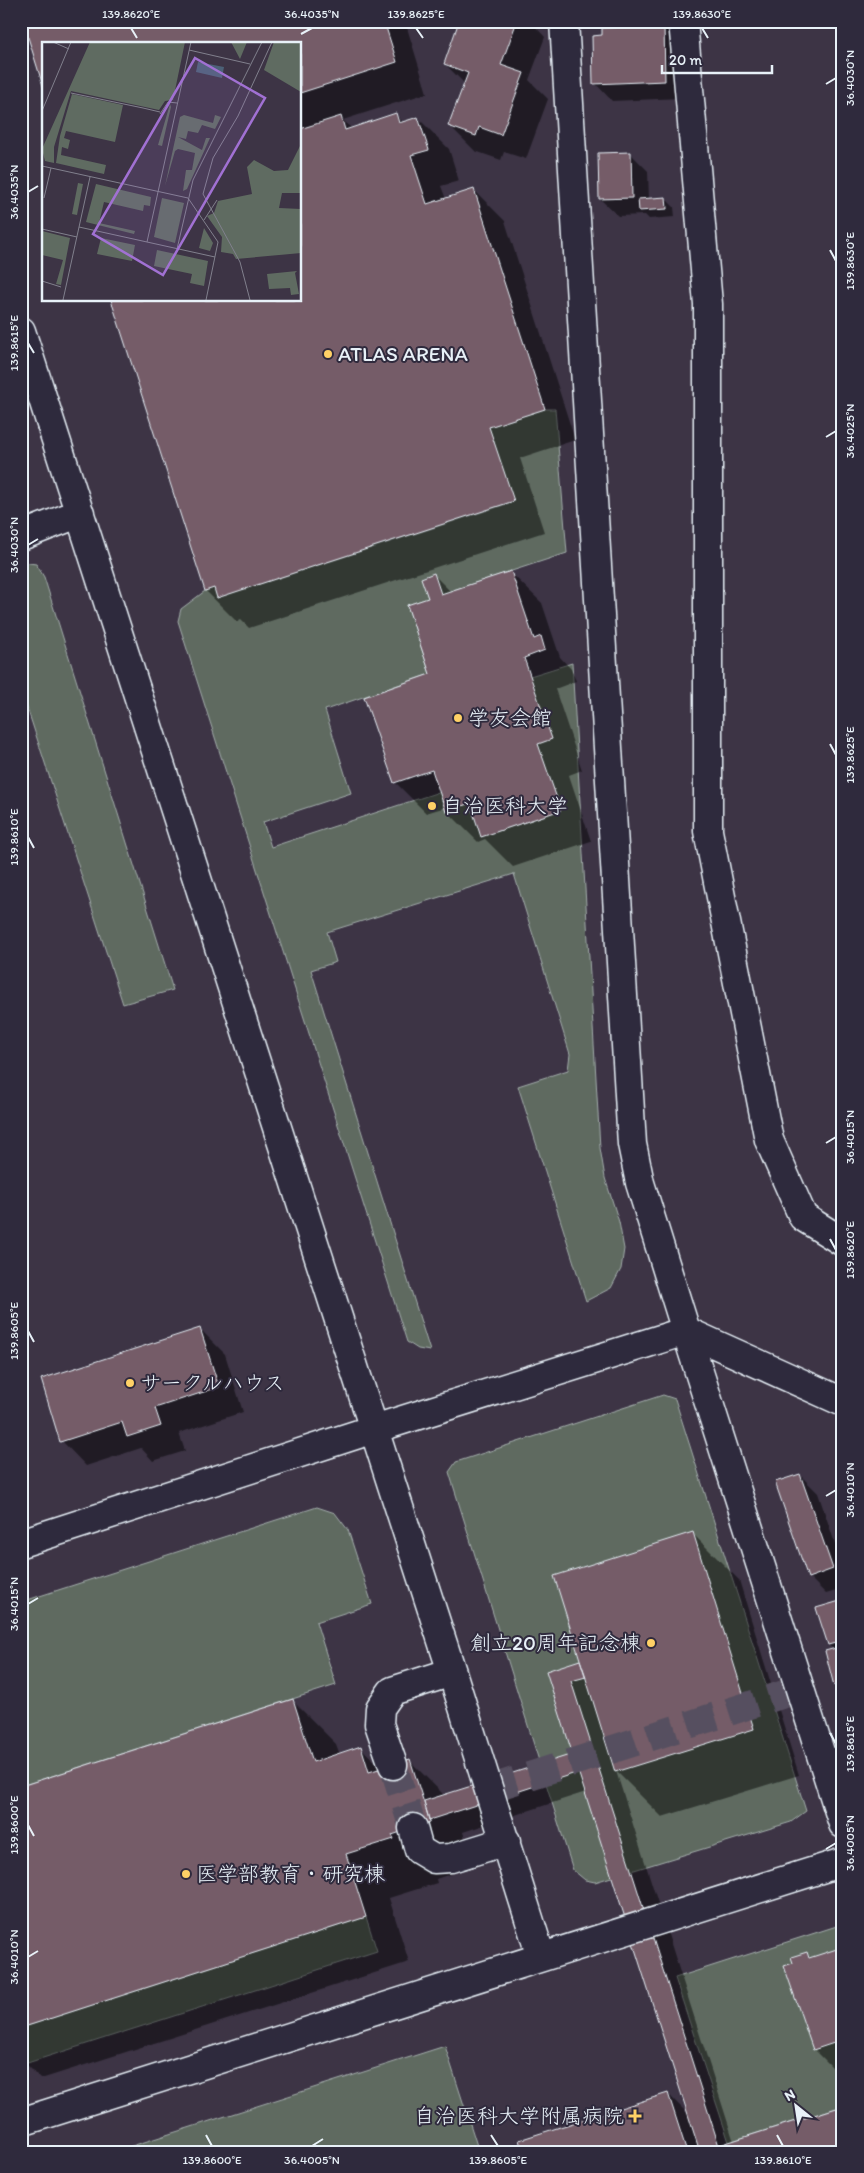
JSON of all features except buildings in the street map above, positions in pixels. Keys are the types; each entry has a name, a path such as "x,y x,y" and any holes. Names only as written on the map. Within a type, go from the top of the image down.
{"street":[{"path":"564,21 632,1144 640,1183 843,1824"},
{"path":"683,21 708,304 708,831 769,1140 803,1217 843,1242"},
{"path":"21,330 452,1672 541,1957"},
{"path":"21,536 80,513"},
{"path":"21,1543 686,1331 843,1402"},
{"path":"393,1765 379,1724 380,1708 392,1691 452,1672"},
{"path":"413,1828 420,1850 434,1859 451,1858 506,1841"},
{"path":"21,2122 843,1862"}],"shaded area":[{"path":"545,409 555,409 567,553 441,594 422,578 428,598 407,605 430,674 325,710 351,793 263,822 271,847 439,792 446,811 470,803 482,837 560,810 538,744 552,739 530,676 572,663 600,1148 605,1178 619,1222 624,1249 621,1269 611,1288 586,1301 518,1086 568,1070 570,1054 514,874 327,932 336,962 311,970 430,1351 418,1349 407,1342 178,621 181,609 205,591 214,588 217,598 513,502 489,427"},
{"path":"21,562 36,564 44,577 173,990 123,1004 21,689"},
{"path":"663,1395 675,1399 806,1811 791,1822 595,1882 585,1880 573,1870 449,1472 456,1462"},
{"path":"317,1507 335,1513 348,1530 372,1604 316,1622 336,1685 21,1786 21,1602"},
{"path":"366,1917 377,1951 21,2065 21,2028"},
{"path":"843,1924 843,2106 729,2142 675,1978"},
{"path":"445,2046 479,2152 113,2152"}],"tunnel":[{"path":"489,1789 800,1689"},
{"path":"393,1765 413,1828"}],"place":[{"name":"ATLAS ARENA","path":"328,354"},
{"name":"学友会館","path":"458,718"},
{"name":"自治医科大学","path":"432,806"},
{"name":"サークルハウス","path":"130,1383"},
{"name":"創立20周年記念棟","path":"651,1643"},
{"name":"医学部教育・研究棟","path":"186,1874"},
{"name":"自治医科大学附属病院","path":"635,2116"}]}
